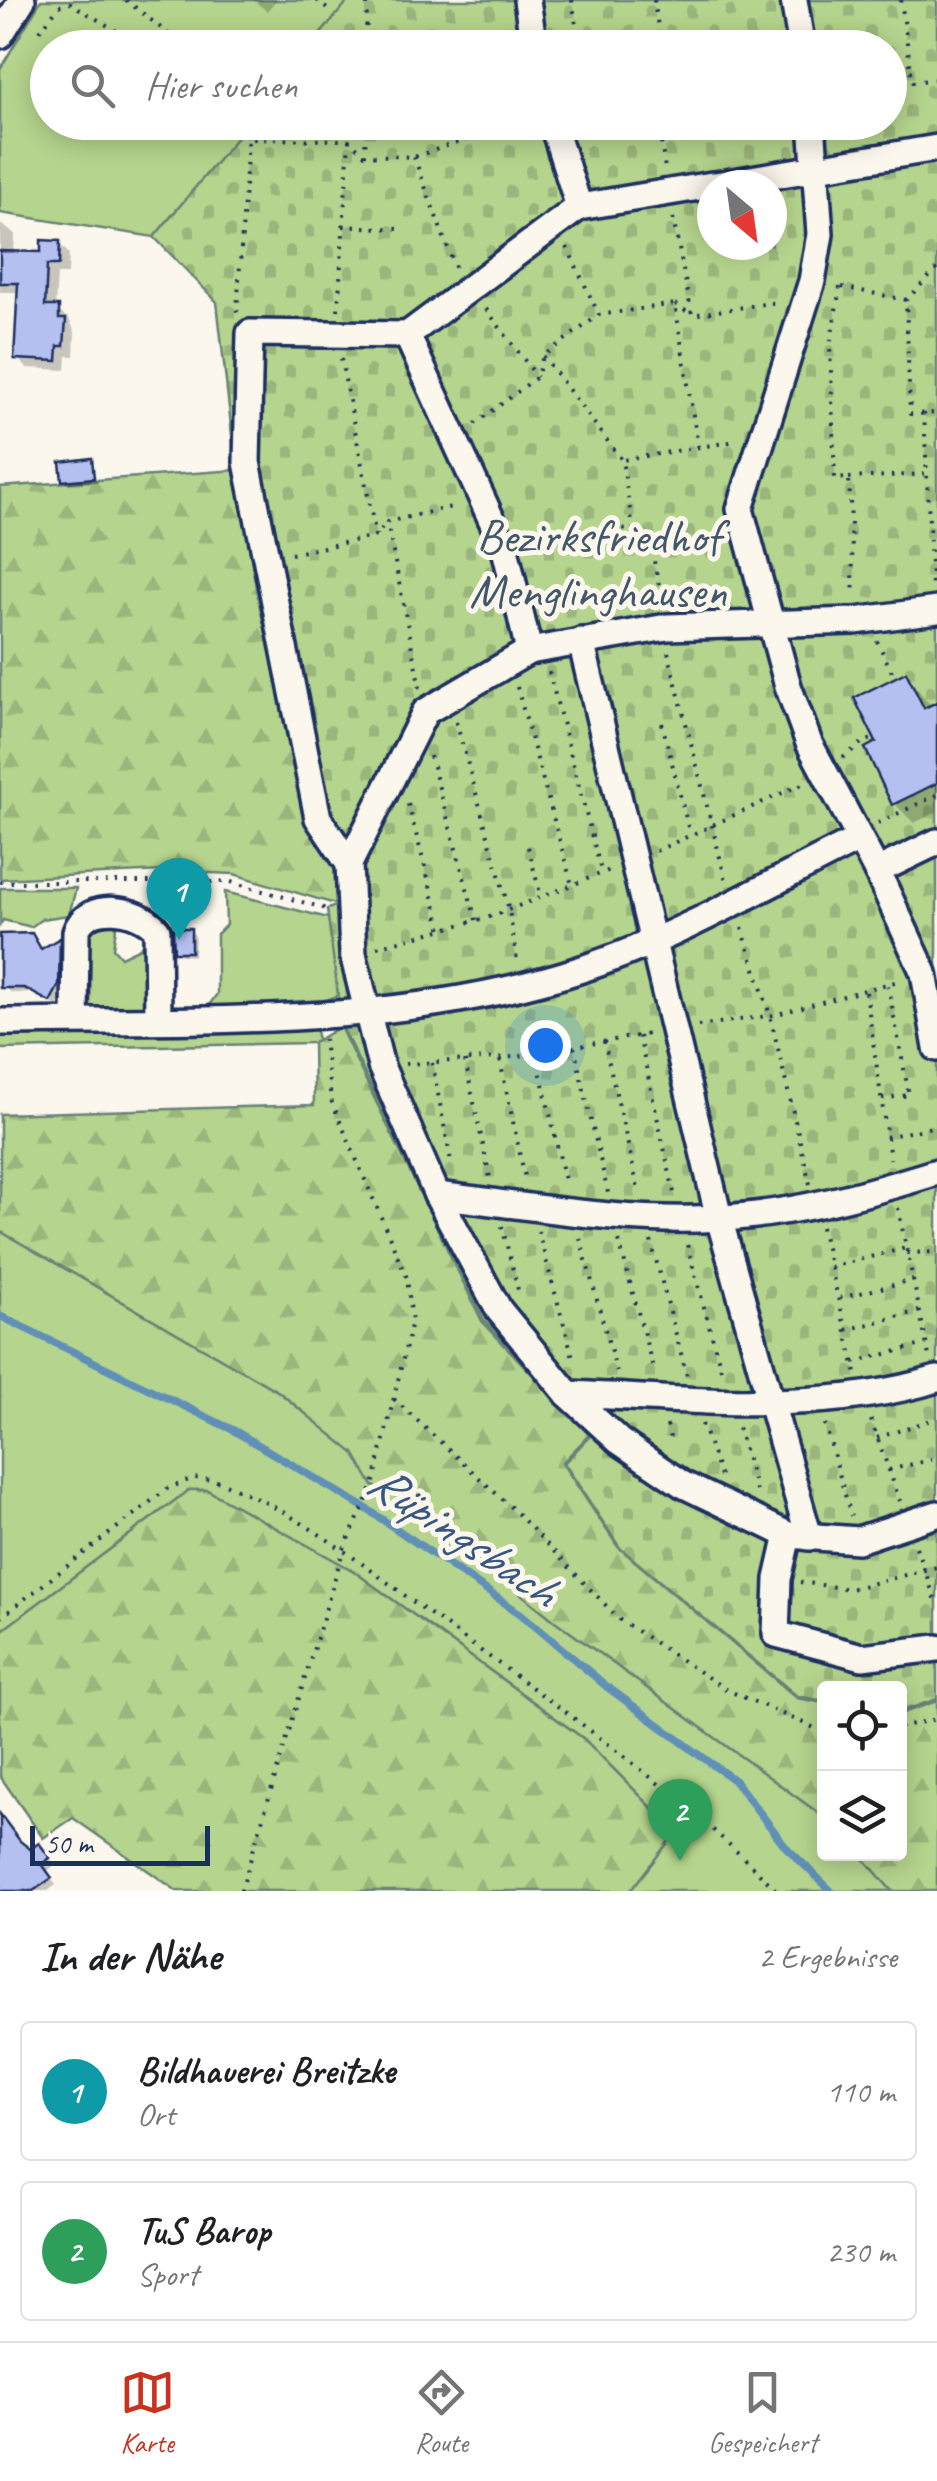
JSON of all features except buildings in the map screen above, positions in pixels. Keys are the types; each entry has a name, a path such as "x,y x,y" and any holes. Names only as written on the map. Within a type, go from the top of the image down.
{"lane":[{"path":"528,0 532,30"},
{"path":"794,0 799,30"},
{"path":"558,140 578,207"},
{"path":"814,140 820,234 810,290 740,509 788,686 825,774 877,870 924,973 937,1048"},
{"path":"787,173 937,148"},
{"path":"350,864 318,818 247,462 250,333 407,335 466,287 578,207 697,188"},
{"path":"407,335 486,500 505,549 527,654"},
{"path":"935,610 860,620 665,628 581,640 527,654 422,718 350,864 354,954 381,1066 448,1196 501,1312 619,1440 682,1484 730,1507 788,1532 858,1540 937,1514"},
{"path":"581,640 672,1030 770,1400 788,1532 778,1579 776,1634 862,1657 937,1648"},
{"path":"0,1022 367,1013 521,987 652,941 858,836"},
{"path":"877,870 937,842"},
{"path":"75,1020 76,932 80,920 90,912 134,912 156,930 158,1018"},
{"path":"448,1196 532,1206 719,1218 844,1201 937,1172"},
{"path":"576,1394 770,1400 862,1395 937,1379"}],"path":[{"path":"126,0 164,30"},
{"path":"317,0 327,8"},
{"path":"366,30 367,0"},
{"path":"572,0 577,30"},
{"path":"654,0 658,30"},
{"path":"901,0 905,30"},
{"path":"41,30 59,6 70,3 116,30"},
{"path":"907,43 913,82 937,78"},
{"path":"907,72 911,71"},
{"path":"248,140 236,325 250,333"},
{"path":"348,140 365,155 414,157 465,140"},
{"path":"348,140 337,335 376,536"},
{"path":"365,140 365,155"},
{"path":"661,140 692,315"},
{"path":"414,157 466,287 538,377"},
{"path":"555,222 599,315"},
{"path":"343,226 400,228"},
{"path":"937,268 906,300 910,414 937,413"},
{"path":"840,287 830,346 835,479 927,474"},
{"path":"457,438 538,377 544,356 599,315 675,304 692,315 840,287 906,300"},
{"path":"675,304 698,446"},
{"path":"544,356 622,460 634,528 650,542 665,628 732,902 770,1015 862,1395 909,1525"},
{"path":"924,413 935,610"},
{"path":"622,460 760,437"},
{"path":"849,478 860,620 895,678"},
{"path":"266,560 376,536 388,522 486,500"},
{"path":"388,522 422,718 476,920"},
{"path":"505,549 634,528"},
{"path":"527,654 602,873"},
{"path":"527,654 572,885"},
{"path":"448,699 509,910 521,987"},
{"path":"662,723 690,835"},
{"path":"354,954 509,910 635,860 825,774 864,741 874,739"},
{"path":"398,762 442,930"},
{"path":"858,836 937,795"},
{"path":"528,847 541,897"},
{"path":"0,882 231,882 327,909 352,926"},
{"path":"381,1066 500,1058 770,1015 924,973"},
{"path":"881,1100 909,1095 888,984"},
{"path":"242,1891 344,1548 368,1496 412,1321 412,1293 347,1143 325,1071 323,1014"},
{"path":"500,1058 576,1394"},
{"path":"464,1060 520,1297 501,1312"},
{"path":"432,1063 448,1196"},
{"path":"314,1072 325,1071"},
{"path":"886,1137 937,1126"},
{"path":"830,1267 907,1251 937,1252"},
{"path":"838,1298 913,1280"},
{"path":"846,1330 919,1312"},
{"path":"854,1362 926,1344"},
{"path":"660,1397 682,1484"},
{"path":"693,1398 730,1507"},
{"path":"818,1398 858,1540"},
{"path":"729,1399 788,1532"},
{"path":"394,1400 515,1511 620,1620 728,1690 817,1729"},
{"path":"877,1438 937,1418"},
{"path":"889,1470 937,1458"},
{"path":"0,1618 151,1500 194,1478 224,1483 344,1548 650,1777 778,1891"},
{"path":"778,1579 850,1589 937,1567"},
{"path":"924,1572 937,1604"},
{"path":"907,1725 937,1719"}],"green space":[{"path":"41,0 349,0 324,30 30,30 30,140 235,140 154,237 0,213 0,69"},
{"name":"Bezirksfriedhof Menglinghausen","path":"349,0 937,0 937,1699 907,1710 907,1681 817,1681 817,1700 797,1696 620,1548 564,1463 591,1435 484,1320 342,1027 327,909 339,905 343,872 309,817 258,598 236,470 217,302 154,237 235,140 907,140 907,30 324,30"},
{"path":"236,470 258,598 309,816 343,872 338,905 234,874 163,871 0,879 0,487"},
{"path":"0,888 76,888 69,915 42,919 31,927 3,920 0,925"},
{"path":"225,892 328,918 343,994 312,1005 207,1008 217,994 217,934 226,925"},
{"path":"117,921 113,948 121,957 140,948 147,934 148,1004 142,1009 87,1010 87,925"},
{"path":"340,1027 482,1321 589,1435 562,1463 618,1547 797,1698 817,1702 817,1812 555,1621 401,1498 373,1486 354,1453 279,1392 0,1231 0,1114 314,1105 313,1043"},
{"path":"315,1028 318,1039 313,1043 0,1049 0,1037 6,1033"},
{"path":"0,1231 279,1392 355,1453 374,1486 401,1498 555,1621 817,1812 817,1861 866,1861 892,1891 630,1891 676,1832 584,1739 352,1570 207,1490 189,1490 0,1632"},
{"path":"189,1490 207,1490 352,1570 584,1739 676,1832 630,1891 177,1891 73,1818 43,1838 0,1776 0,1632"},
{"path":"937,1701 937,1891 892,1891 866,1861 907,1861 907,1712"}],"waterway":[{"name":"Rüpingsbach","path":"0,1316 233,1430 367,1509 521,1614 606,1686 735,1781 787,1848 831,1891"}],"place":[{"name":"Bildhauerei Breitzke","path":"179,940"},
{"name":"TuS Barop","path":"680,1861"}]}
